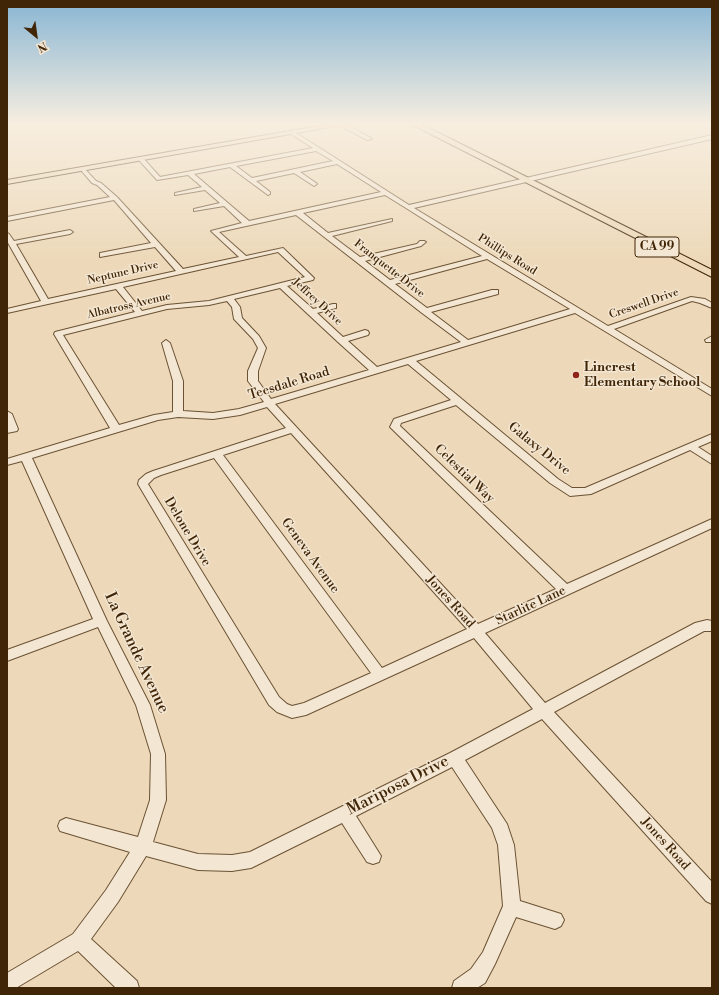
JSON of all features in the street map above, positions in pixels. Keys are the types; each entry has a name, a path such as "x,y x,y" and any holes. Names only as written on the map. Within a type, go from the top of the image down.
{"highway":[{"name":"CA 99","path":"502,169 712,274"}],"main road":[{"path":"7,182 83,169"}],"street":[{"path":"86,169 94,182 99,184 115,198 181,272"},
{"path":"150,169 159,179 208,169"},
{"path":"237,169 268,193"},
{"path":"251,180 302,169"},
{"name":"Phillips Road","path":"350,169 408,207 712,393"},
{"path":"408,207 569,169"},
{"path":"295,171 314,184"},
{"path":"189,173 248,224"},
{"path":"177,194 206,188"},
{"path":"244,258 214,231 387,193"},
{"path":"7,219 115,198"},
{"path":"196,210 226,204"},
{"path":"23,206 29,215"},
{"name":"Franquette Drive","path":"298,213 467,343"},
{"path":"327,235 390,220"},
{"path":"12,244 70,232"},
{"path":"7,235 46,302"},
{"path":"359,260 419,245 422,242"},
{"path":"103,256 157,244"},
{"name":"Jeffrey Drive","path":"244,258 280,250 310,278 282,285"},
{"path":"389,283 489,256"},
{"name":"Neptune Drive","path":"7,311 244,258"},
{"name":"Jeffrey Drive","path":"282,285 376,371"},
{"name":"Albatross Avenue","path":"116,429 58,334 167,307 209,303 282,285"},
{"path":"118,286 140,313"},
{"path":"425,311 495,292"},
{"name":"Jones Road","path":"229,298 236,306 238,319 256,338 262,348 252,371 252,381 270,404 477,632 543,710 709,886"},
{"name":"Creswell Drive","path":"607,329 690,299 702,301 712,306"},
{"path":"312,312 333,306"},
{"name":"Teesdale Road","path":"7,462 157,417 178,414 213,416 240,412 270,404 576,310"},
{"path":"341,340 365,333"},
{"path":"166,343 178,381 178,414"},
{"name":"Galaxy Drive","path":"410,361 554,481 570,492 587,491 712,437"},
{"name":"Celestial Way","path":"458,401 397,421 395,427 565,590"},
{"path":"7,414 10,430"},
{"name":"Delone Drive","path":"292,429 150,476 143,482 143,484 274,701 287,711 292,712 306,709"},
{"path":"690,446 712,461"},
{"name":"Geneva Avenue","path":"217,454 380,675"},
{"name":"La Grande Avenue","path":"7,983 79,940 112,896 143,846 158,800 158,754 143,705 101,621 26,456"},
{"name":"Starlite Lane","path":"306,709 477,632 712,523"},
{"path":"7,656 101,621"},
{"name":"Mariposa Drive","path":"66,826 198,862 232,863 251,860 455,758 700,627 707,625 712,626"},
{"path":"455,758 499,824 506,845 512,907 489,958 478,976 461,988"},
{"path":"345,813 373,856"},
{"path":"512,907 555,920"},
{"path":"79,940 130,988"}],"place":[{"name":"Lincrest Elementary School","path":"576,375"}]}
